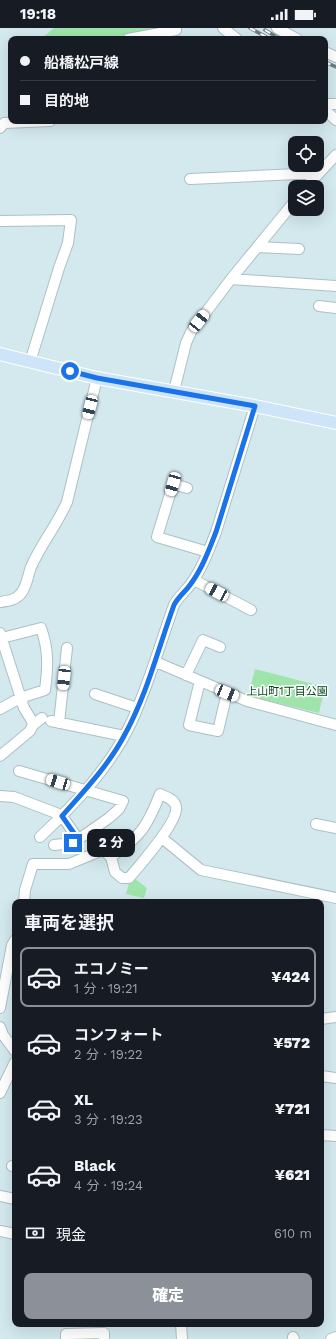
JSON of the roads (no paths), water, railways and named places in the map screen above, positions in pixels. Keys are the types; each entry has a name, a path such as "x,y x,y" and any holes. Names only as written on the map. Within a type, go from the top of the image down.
{"main road":[{"path":"2,354 97,378 255,406 336,423"}],"street":[{"path":"144,36 176,30 176,28"},
{"path":"223,28 233,36"},
{"path":"277,28 292,36"},
{"path":"328,113 336,120"},
{"path":"0,128 4,123 8,123"},
{"path":"312,180 336,155"},
{"path":"190,178 319,173"},
{"path":"174,391 186,343 191,332 231,279 288,209"},
{"path":"0,220 70,220 68,244 59,268 30,362"},
{"path":"257,247 299,249"},
{"path":"231,279 336,286"},
{"path":"319,306 336,308"},
{"path":"0,602 15,598 22,592 31,568 67,502 97,378"},
{"path":"40,837 62,816 85,790 103,768 124,736 156,662 162,637 174,605 194,580 216,532 255,406"},
{"path":"187,488 173,484 157,537 208,552"},
{"path":"194,580 251,610"},
{"path":"0,709 20,698 45,690 48,663 45,639 40,628 1,635 20,698 33,725 30,731 0,756"},
{"path":"186,675 203,640 220,647"},
{"path":"51,721 68,648"},
{"path":"156,662 227,693 265,706 336,725"},
{"path":"200,681 189,725 218,731 227,693"},
{"path":"95,694 137,708"},
{"path":"33,725 51,721 124,736"},
{"path":"19,771 123,801 119,809 109,818 73,843 54,846"},
{"path":"24,899 34,864 69,864 103,850 111,857 115,872 122,878 128,878 162,838 175,814 176,807 173,800 160,794 151,816 142,830 131,843 111,857"},
{"path":"0,796 14,797 62,816 78,839"},
{"path":"316,824 336,828"},
{"path":"162,838 201,870 336,898"},
{"path":"0,1008 12,963 12,945"},
{"path":"324,1019 336,1017"},
{"path":"0,1027 3,1035 12,1048"},
{"path":"0,1093 12,1068"},
{"path":"324,1076 336,1078"},
{"path":"324,1135 336,1136"},
{"path":"0,1196 12,1198"},
{"path":"0,1231 12,1233"},
{"path":"181,1327 182,1339"},
{"path":"66,1339 66,1334 104,1333 104,1339"},
{"path":"331,1339 336,1337"}],"railway":[{"path":"250,28 265,36"},
{"path":"265,30 275,36"},
{"path":"328,63 336,67"}],"park label":[{"name":"上山町1丁目公園","path":"287,691"}]}
